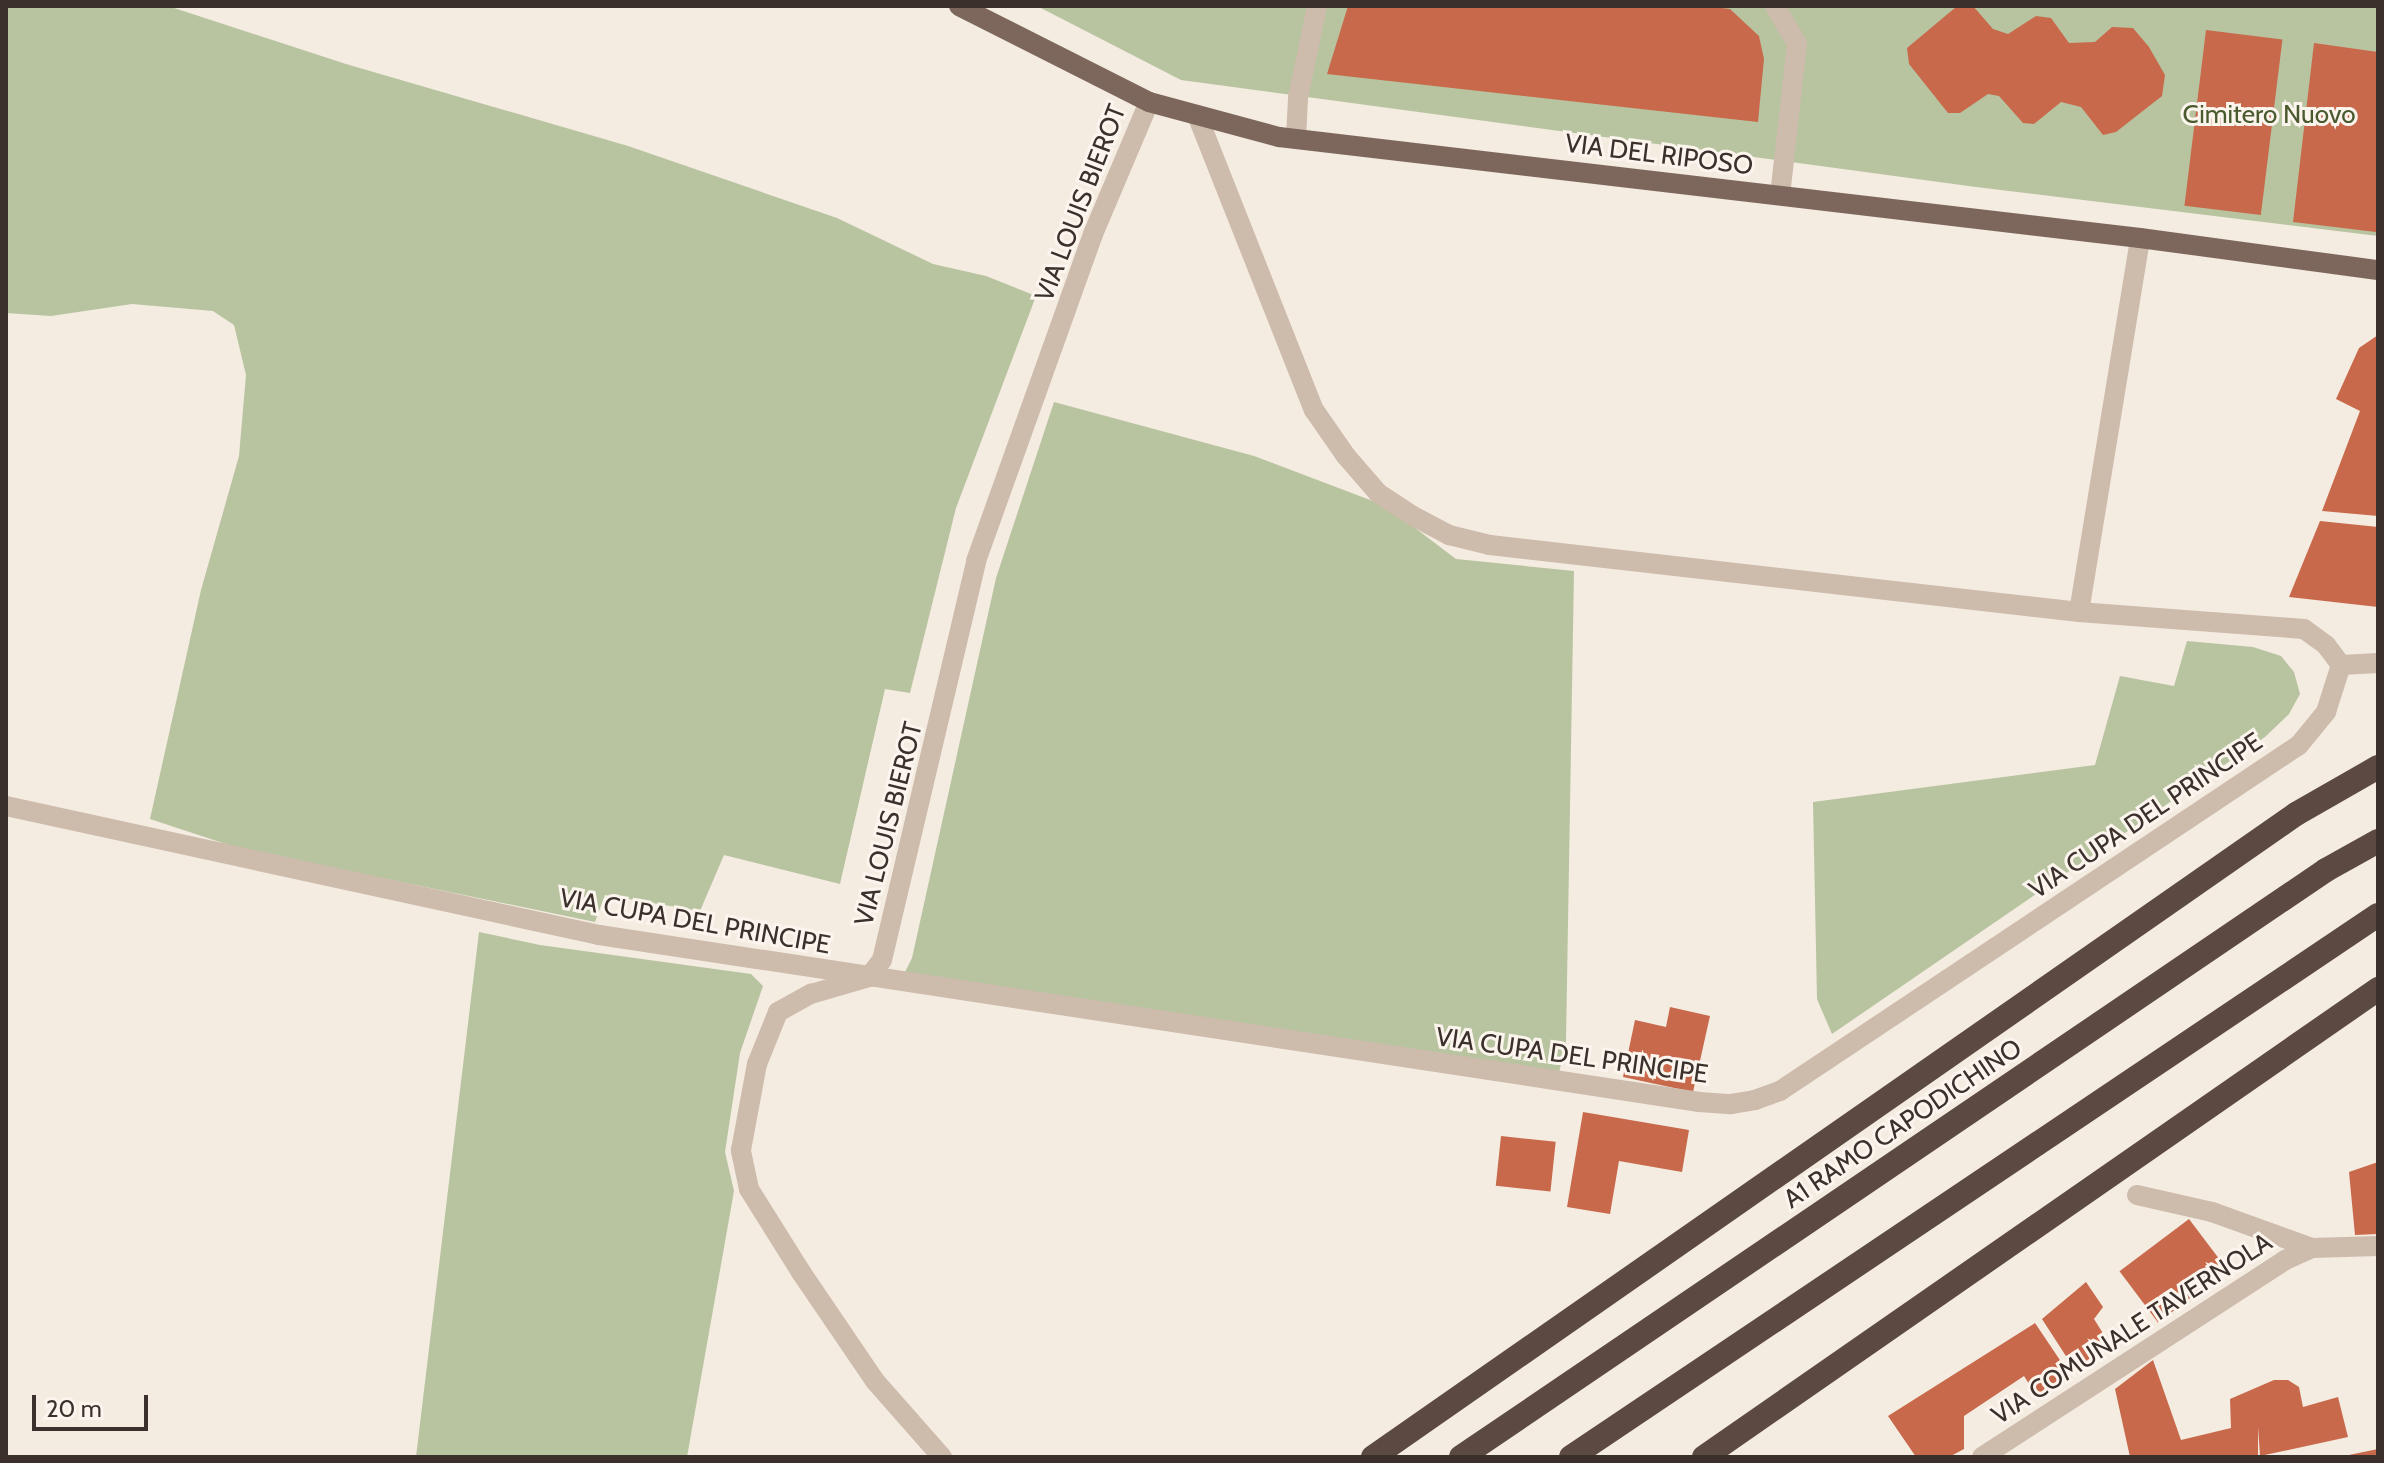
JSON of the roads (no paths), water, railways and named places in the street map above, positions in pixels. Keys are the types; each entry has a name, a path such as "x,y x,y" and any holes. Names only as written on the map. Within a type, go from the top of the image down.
{"highway":[{"path":"1373,1457 2296,814 2378,767"},
{"name":"A1 RAMO CAPODICHINO","path":"1461,1457 2313,879 2378,841"},
{"path":"1571,1457 2378,915"},
{"path":"1704,1457 2378,989"}],"main road":[{"name":"VIA DEL RIPOSO","path":"959,6 1149,102 1296,138 2140,238 2378,270"}],"street":[{"path":"1296,138 1298,98 1317,6"},
{"path":"1775,6 1797,44 1780,195"},
{"name":"VIA LOUIS BIEROT","path":"869,977 882,960 976,561 1093,234 1149,102"},
{"path":"1197,115 1314,410 1378,493 1449,535 1490,545 2079,612 2304,629 2326,645 2341,665 2378,663"},
{"path":"2079,612 2140,238"},
{"name":"VIA CUPA DEL PRINCIPE","path":"6,806 599,935 1699,1102 1755,1100 1780,1091 2299,745 2326,712 2341,665"},
{"path":"869,977 811,994 778,1012 757,1064 741,1150 749,1189 801,1272 875,1381 942,1457"},
{"path":"2137,1195 2212,1212 2312,1248 2378,1246"},
{"name":"VIA COMUNALE TAVERNOLA","path":"1982,1457 2285,1260 2312,1248"}],"park label":[{"name":"Cimitero Nuovo","path":"2269,115"}]}
